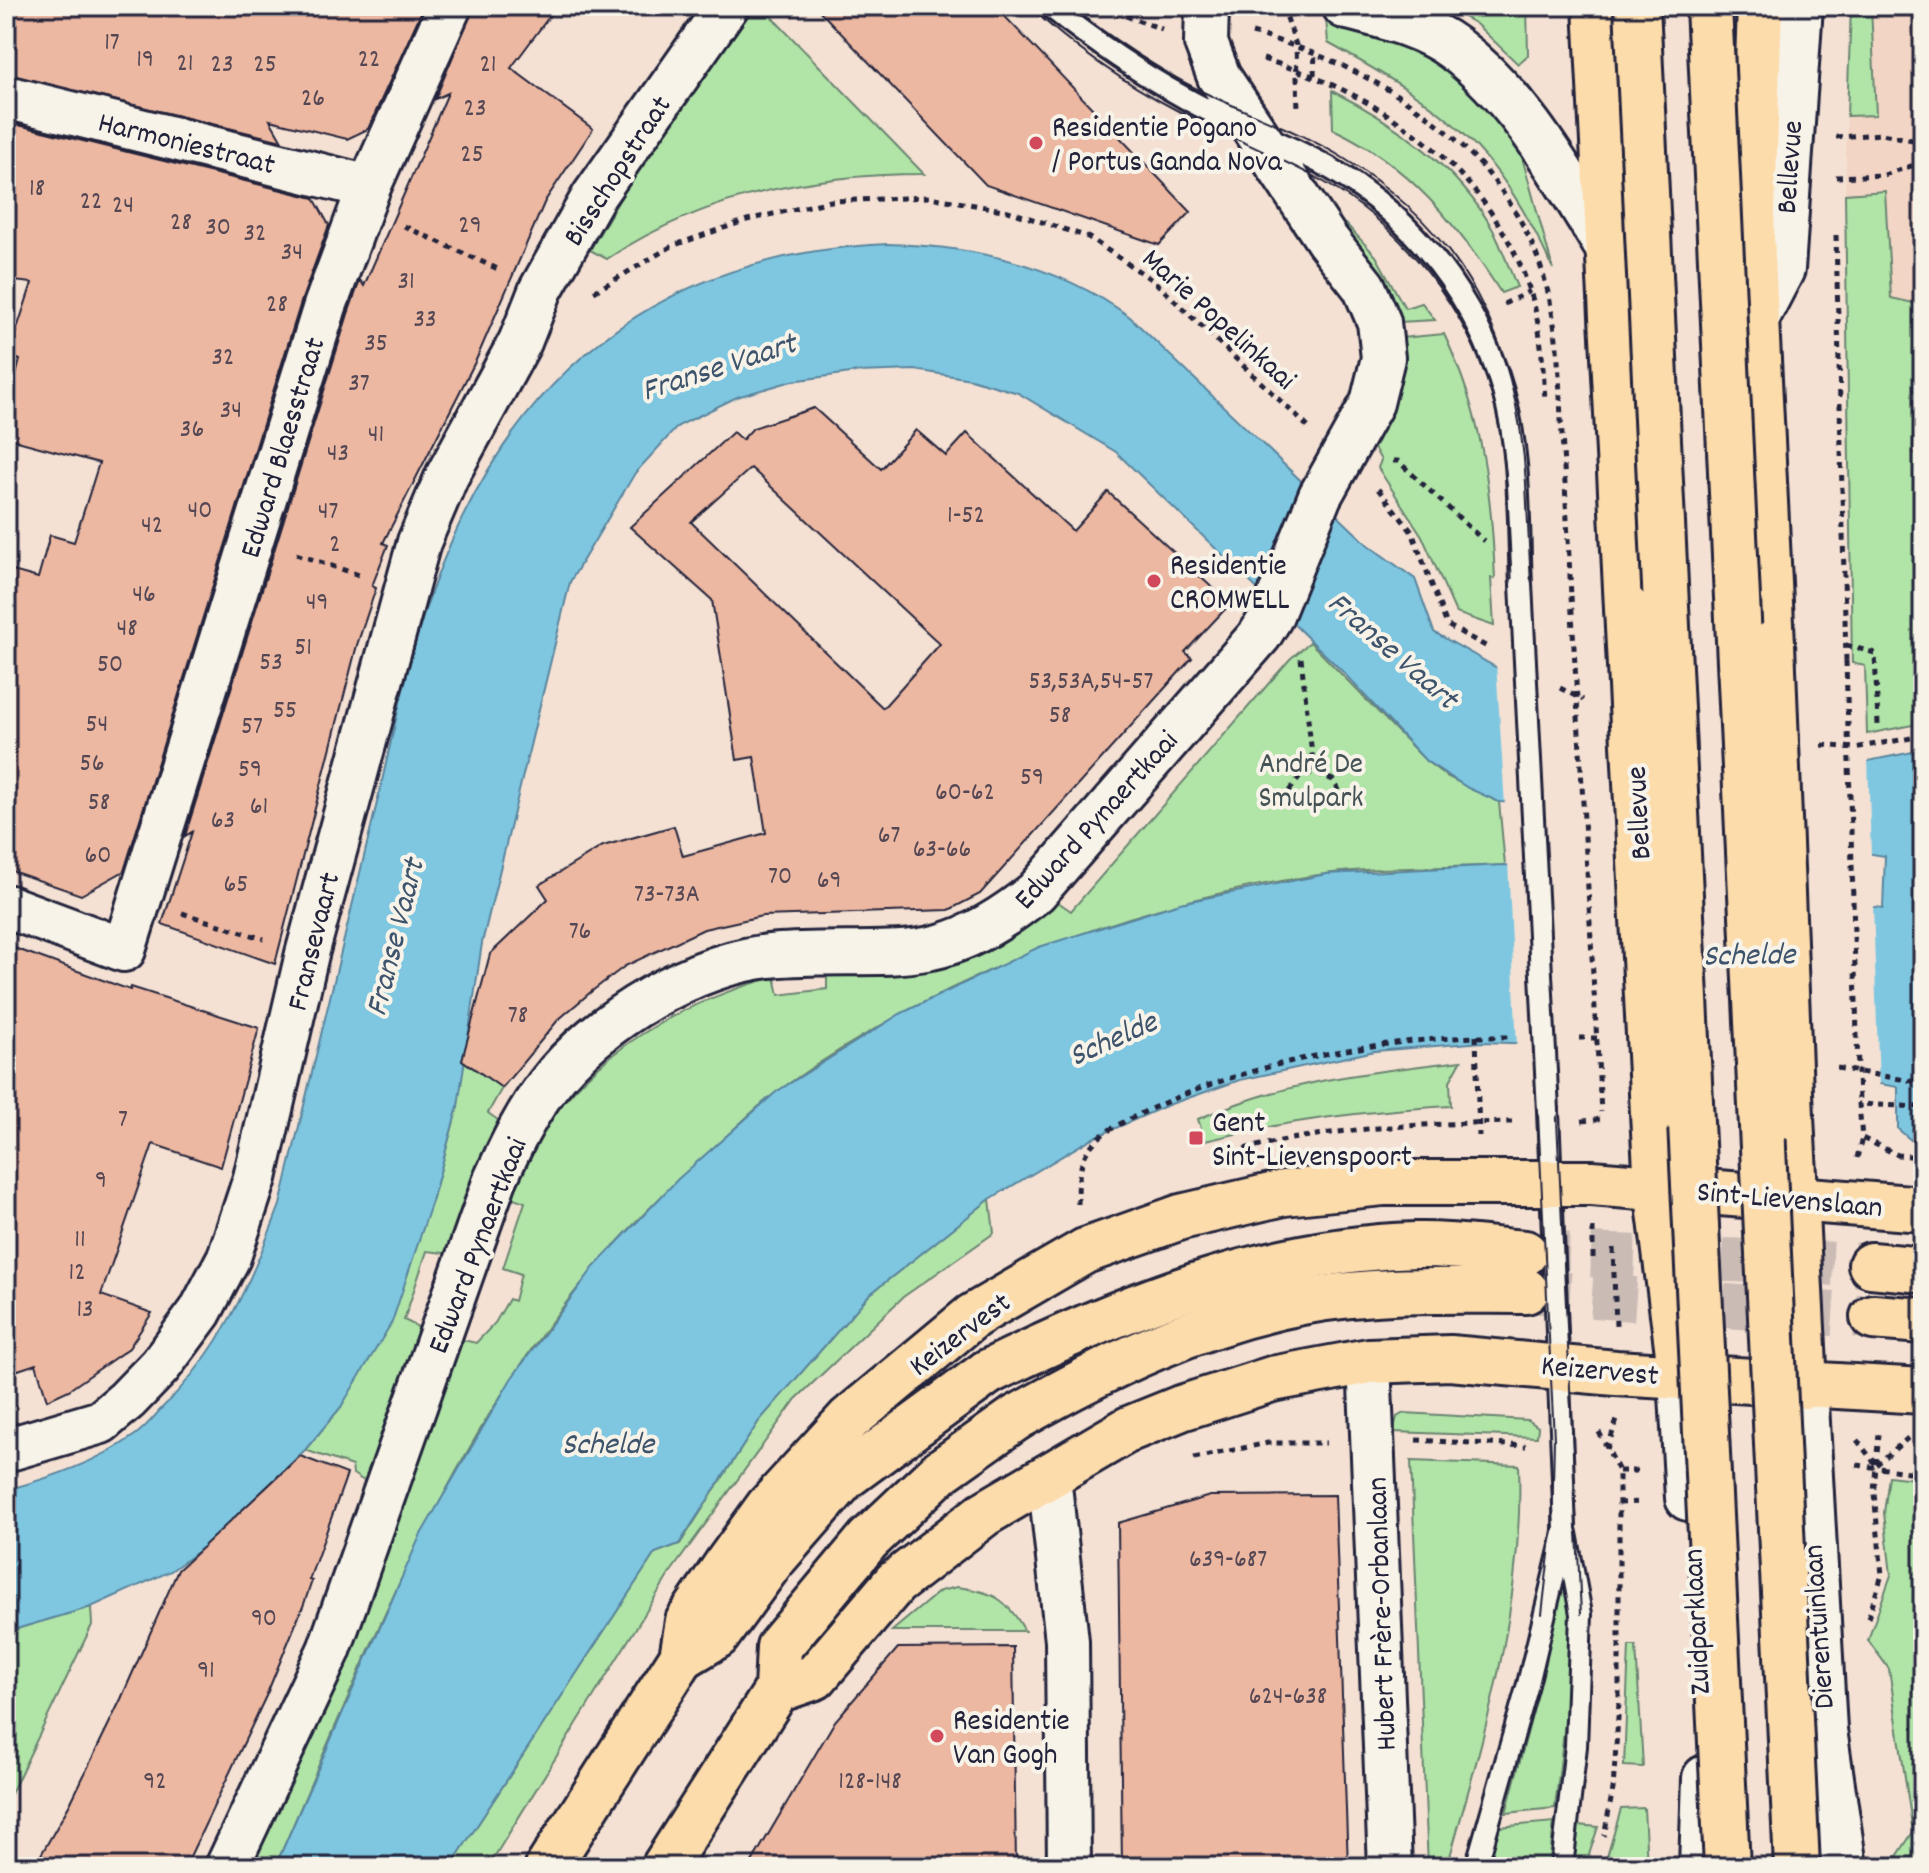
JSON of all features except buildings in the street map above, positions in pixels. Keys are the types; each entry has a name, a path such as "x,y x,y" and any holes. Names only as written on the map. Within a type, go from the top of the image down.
{"main road":[{"name":"Bellevue","path":"1596,6 1657,1188 1681,1377"},
{"path":"1637,6 1727,1867"},
{"path":"1709,6 1797,1867"},
{"name":"Bellevue","path":"1760,6 1752,237 1754,323 1772,644 1805,1386"},
{"name":"Keizervest","path":"548,1867 682,1657 688,1621 778,1495 849,1419 973,1316 1085,1251 1181,1217 1284,1193 1383,1183 1551,1182 1657,1188"},
{"name":"Sint-Lievenslaan","path":"1657,1188 1923,1209"},
{"path":"664,1867 777,1690 779,1647 868,1540 941,1471 1016,1418 1148,1348 1218,1323 1303,1302 1411,1291 1525,1272 1416,1245 1322,1255 1194,1285 1096,1320 988,1372 845,1477 770,1563 717,1636 682,1657"},
{"path":"1871,1265 1923,1270"},
{"path":"1873,1317 1923,1321"},
{"name":"Keizervest","path":"777,1690 815,1677 895,1583 984,1514 1129,1429 1181,1408 1272,1379 1369,1361 1450,1358 1681,1377"},
{"path":"1681,1377 1923,1391"}],"street":[{"name":"Edward Blaesstraat","path":"6,906 124,950 325,306 365,197 450,6"},
{"name":"Bisschopstraat","path":"520,342 541,289 593,197 727,6"},
{"name":"Edward Pynaertkaai","path":"227,1867 329,1650 495,1180 520,1126 549,1084 582,1048 618,1019 691,978 730,962 779,955 897,954 935,950 974,935 1008,915 1036,892 1259,635 1320,496 1372,403 1383,358 1379,322 1364,287 1327,240 1219,77 1206,43 1207,6"},
{"path":"1345,6 1397,19 1452,47 1497,85 1549,154 1608,248"},
{"path":"1694,6 1706,178 1752,237"},
{"name":"Bellevue","path":"1754,323 1782,269 1800,6"},
{"name":"Harmoniestraat","path":"6,97 365,197"},
{"name":"Fransevaart","path":"6,1450 101,1422 160,1366 200,1312 229,1257 255,1178 307,954 419,542 447,476 520,342"},
{"name":"Hubert Frère-Orbanlaan","path":"1369,1361 1390,1867"},
{"name":"Zuidparklaan","path":"1681,1377 1706,1789 1702,1867"},
{"name":"Dierentuinlaan","path":"1805,1386 1824,1730 1844,1867"},
{"path":"1049,1476 1067,1641 1069,1867"}],"lane":[{"name":"Edward Pynaertkaai","path":"1049,6 1140,72 1299,152 1368,193 1406,226 1438,261 1465,302 1489,350 1512,436 1551,1182"},
{"path":"1551,1182 1565,1529 1581,1614 1576,1746 1562,1867"},
{"path":"1476,1867 1528,1684 1542,1614 1565,1529"}],"path":[{"path":"1283,6 1296,45 1299,152"},
{"path":"1242,30 1296,45 1340,63 1409,101 1472,155 1520,221 1545,278 1556,328 1601,1112 1610,1185 1617,1420 1607,1450"},
{"path":"1846,136 1882,134 1923,142"},
{"path":"1835,177 1884,175 1923,162"},
{"path":"365,197 541,289"},
{"name":"Marie Popelinkaai","path":"584,298 672,246 747,220 831,201 930,197 1008,211 1088,237 1155,282 1237,356 1340,459 1376,487 1412,532 1428,574"},
{"path":"1835,225 1860,1119 1862,1138 1898,1155 1923,1157"},
{"path":"1501,305 1530,291"},
{"path":"1340,459 1398,461 1490,546"},
{"path":"252,540 405,590"},
{"path":"1259,635 1301,653 1314,772"},
{"path":"1846,645 1875,653 1878,725"},
{"path":"1289,791 1300,777 1314,772 1333,780 1339,790"},
{"path":"139,899 307,954"},
{"path":"1078,1204 1083,1162 1103,1134 1165,1102 1248,1073 1360,1048 1476,1036 1524,1037"},
{"path":"1476,1036 1478,1102"},
{"path":"1571,1038 1603,1038"},
{"path":"1829,1067 1922,1083 1920,1107 1859,1104"},
{"path":"1874,1493 1880,1420"},
{"path":"1876,1465 1912,1436"},
{"path":"1857,1441 1876,1465"},
{"path":"1808,1465 1876,1465 1923,1474"}],"shaded area":[{"path":"1871,6 1923,6 1923,456 1913,454 1918,304 1891,298 1885,191 1845,194 1847,116 1876,114"}],"green space":[{"path":"752,6 761,6 924,174 840,178 759,193 680,219 607,259 590,250 669,115"},
{"path":"1445,6 1527,6 1528,55 1518,64 1476,24"},
{"path":"1851,6 1871,6 1876,115 1847,116"},
{"path":"1326,18 1353,19 1450,59 1517,139 1553,269 1532,226 1488,160 1436,110 1328,43"},
{"path":"1332,91 1401,132 1444,167 1479,208 1493,230 1517,287 1501,293 1467,243 1429,198 1384,159 1333,129"},
{"path":"1885,191 1891,298 1918,304 1913,453 1923,456 1923,723 1867,734 1865,666 1852,663 1845,194"},
{"path":"1346,224 1376,256 1405,308 1422,303 1435,320 1398,322 1337,229"},
{"path":"1444,334 1468,394 1483,453 1493,545 1495,579 1491,578 1494,626 1456,613 1422,536 1378,468 1381,460 1374,448 1388,418 1401,338"},
{"name":"André De Smulpark","path":"1310,642 1426,761 1446,776 1499,802 1505,865 1392,868 1325,874 1180,904 1109,925 971,979 904,1013 840,1050 771,1097 634,1224 581,1284 533,1347 475,1438 412,1557 355,1680 275,1867 237,1867 454,1338 476,1343 495,1323 509,1299 514,1301 521,1274 503,1268 525,1202 508,1196 536,1143 561,1106 613,1055 642,1034 706,1000 775,977 779,995 827,989 827,971 995,945 1018,932 1055,900 1071,911 1290,659"},
{"path":"462,1060 502,1088 488,1113 505,1125 452,1254 427,1251 404,1320 424,1330 373,1480 364,1481 353,1474 352,1466 305,1450 341,1407 432,1201 458,1106"},
{"path":"1461,1061 1450,1081 1451,1106 1327,1118 1266,1127 1205,1141 1198,1119 1295,1087 1359,1074"},
{"path":"990,1199 994,1233 903,1297 796,1399 670,1573 488,1867 450,1867 655,1553 680,1544 759,1421 869,1295"},
{"path":"1404,1413 1528,1420 1538,1427 1537,1437 1393,1432 1397,1417"},
{"path":"1411,1461 1519,1465 1519,1518 1508,1619 1488,1718 1447,1867 1428,1867"},
{"path":"1889,1476 1923,1480 1923,1867 1896,1867 1894,1861 1913,1832 1889,1669 1868,1640 1891,1575 1884,1513"},
{"path":"1561,1555 1567,1586 1570,1649 1555,1808 1506,1813 1546,1663"},
{"path":"957,1587 998,1598 1012,1611 1025,1631 892,1631 940,1591"},
{"path":"91,1607 92,1625 6,1804 6,1632"},
{"path":"1629,1646 1636,1646 1643,1767 1624,1766"},
{"path":"1644,1808 1647,1867 1604,1867 1621,1809"},
{"path":"1554,1822 1549,1867 1488,1867 1498,1827"},
{"path":"1577,1825 1598,1827 1585,1867 1573,1867"}],"water":[{"name":"Schelde","path":"888,244 953,249 1015,262 1074,284 1130,317 1368,545 1415,579 1434,632 1625,741 1858,763 1923,750 1923,1142 1912,1141 1898,1129 1898,1087 1736,1060 1618,1047 1483,1042 1375,1051 1240,1080 1168,1105 1091,1139 990,1199 869,1295 759,1421 679,1544 655,1553 450,1867 275,1867 420,1536 511,1379 594,1267 678,1179 776,1092 900,1014 1039,947 1180,903 1327,874 1505,865 1883,908 1885,856 1557,804 1499,802 1468,788 1426,761 1341,670 1116,452 1018,393 971,379 915,370 858,372 792,381 737,397 678,426 635,473 570,582 482,943 458,1106 432,1201 392,1322 341,1407 305,1450 205,1546 171,1571 91,1607 6,1632 6,1490 90,1461 121,1445 142,1429 182,1386 218,1339 257,1262 280,1205 414,646 432,590 464,514 503,447 549,389 602,340 663,301 730,272 805,253"}],"pier":[{"path":"1496,663 1626,737 1857,759 1868,757 1871,857 1557,808 1505,806"},
{"path":"1508,862 1873,904 1879,1088 1735,1064 1617,1051 1517,1047"}],"tunnel":[{"path":"1525,1253 1871,1265"},
{"path":"1526,1291 1873,1317"}],"tram line":[{"path":"1029,6 1083,51 1142,90 1182,113 1324,182 1380,222 1428,273 1449,302 1481,364 1492,396 1507,485 1554,1439 1552,1529 1542,1614"},
{"path":"1070,6 1164,71 1323,146 1384,186 1421,219 1452,255 1477,294 1511,382 1521,431 1526,483 1581,1614"}],"place":[{"name":"Residentie Pogano / Portus Ganda Nova","path":"1036,143"},
{"name":"Residentie CROMWELL","path":"1154,581"},
{"name":"Gent Sint-Lievenspoort","path":"1196,1138"},
{"name":"Residentie Van Gogh","path":"937,1736"}],"water label":[{"name":"Franse Vaart","path":"718,365"},
{"name":"Franse Vaart","path":"1394,649"},
{"name":"Franse Vaart","path":"393,937"}]}
